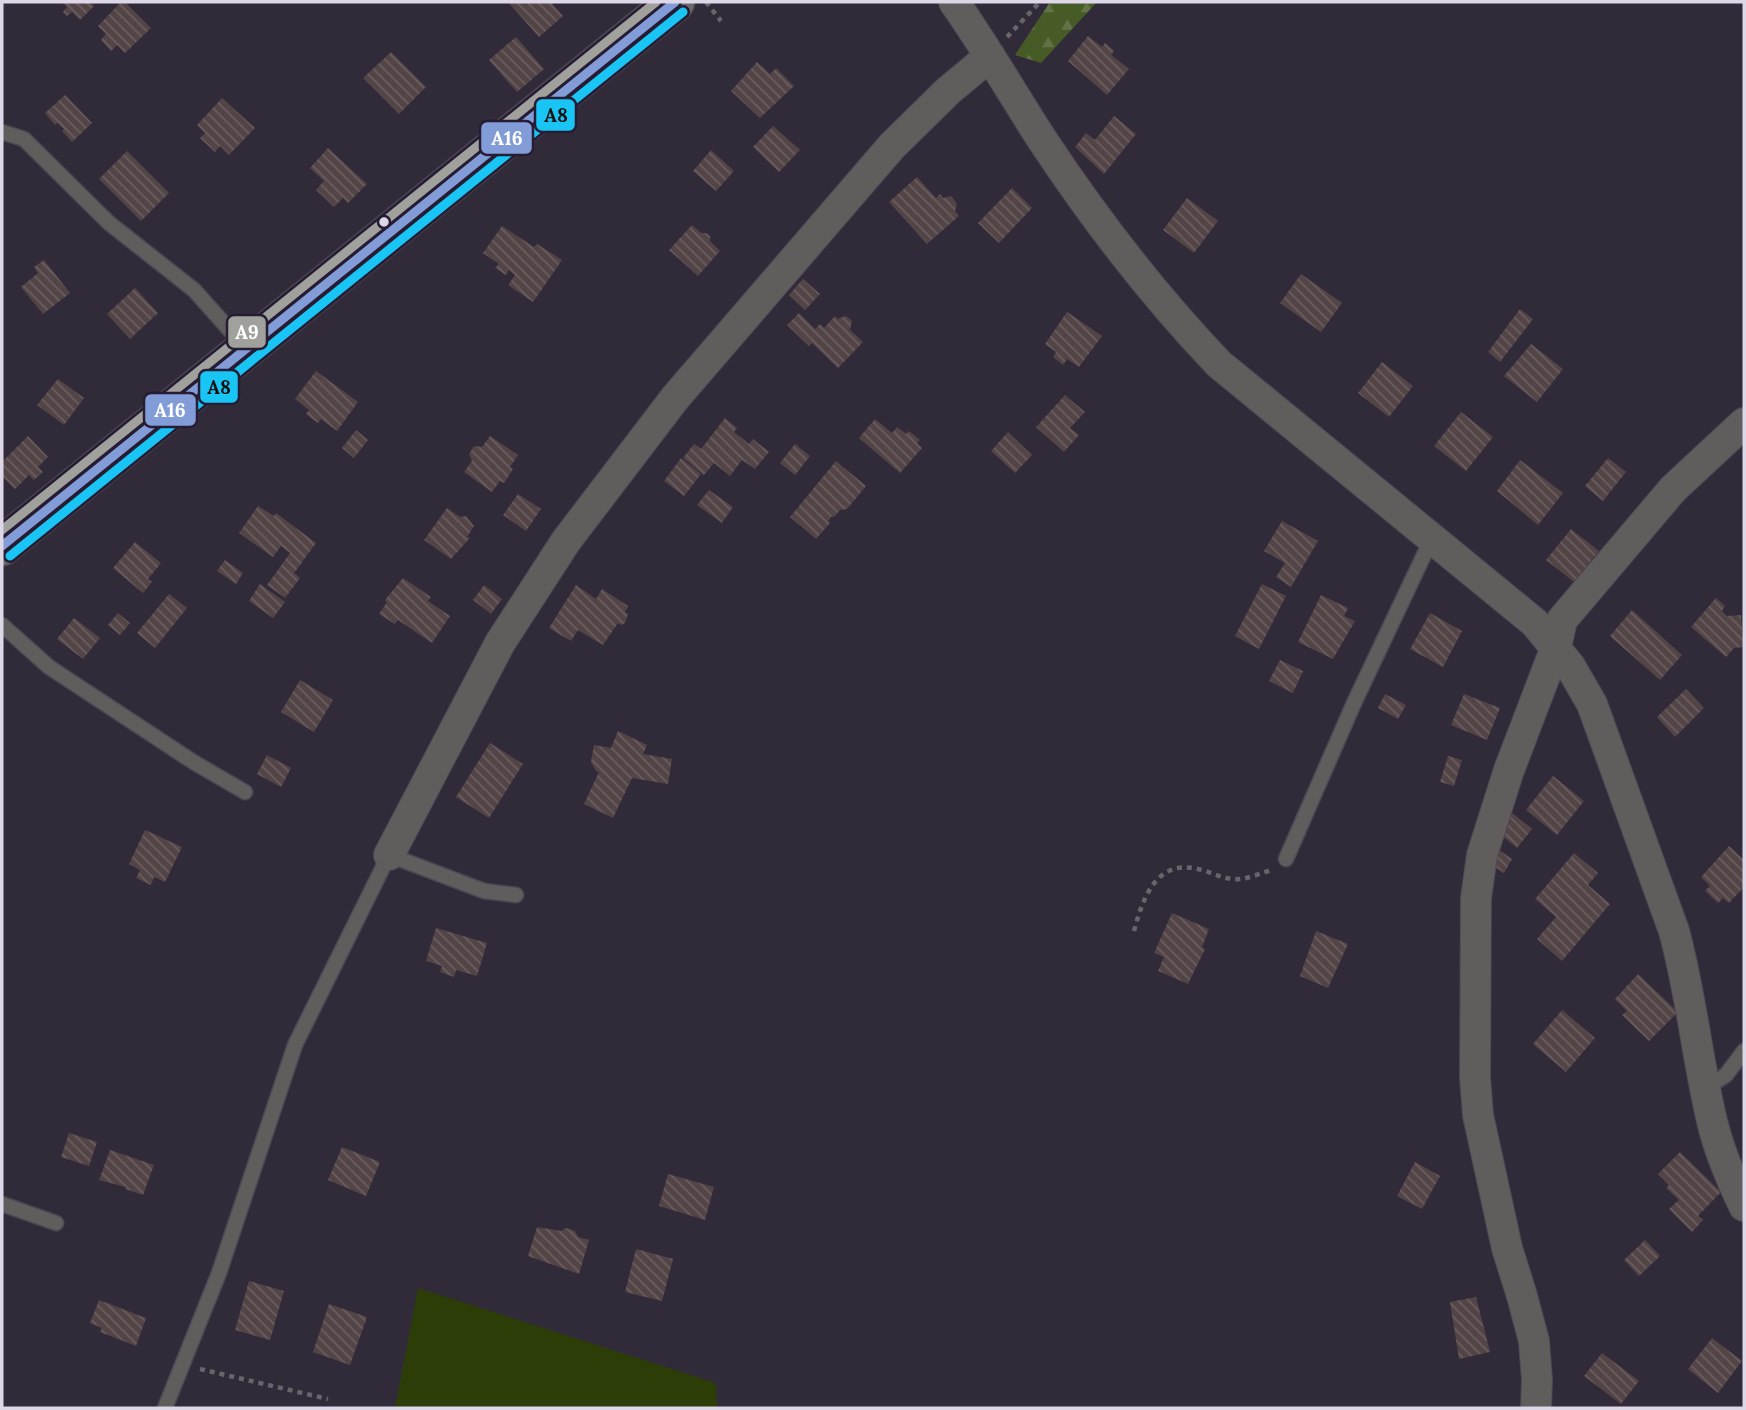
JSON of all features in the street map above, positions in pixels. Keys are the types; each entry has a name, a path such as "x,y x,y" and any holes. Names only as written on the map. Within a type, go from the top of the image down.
{"main road":[{"path":"2,547 675,2"}],"street":[{"path":"954,2 1085,203 1158,299 1191,335 1219,364 1535,623 1570,666 1592,704 1658,883 1684,968 1719,1143 1728,1172 1744,1206"},
{"path":"389,855 500,643 566,541 675,398 892,146 948,91 990,56"},
{"path":"1536,1408 1534,1341 1507,1248 1478,1115 1475,1077 1476,898 1482,855 1509,770 1556,647 1562,620 1673,489 1744,423"}],"lane":[{"path":"2,132 24,139 109,223 194,290 246,348"},
{"path":"1286,859 1349,715 1432,538"},
{"path":"2,625 49,667 245,792"},
{"path":"165,1408 219,1273 295,1045 389,855 484,891 516,895"},
{"path":"1706,1088 1726,1075 1744,1051"},
{"path":"2,1205 56,1223"}],"path":[{"path":"705,2 721,21"},
{"path":"990,56 1040,2"},
{"path":"1134,931 1142,901 1161,874 1176,867 1197,868 1238,880 1270,870 1286,859"},
{"path":"183,1365 328,1399"}],"green space":[{"path":"1050,2 1097,2 1041,63 1015,55"},
{"path":"418,1288 716,1383 717,1408 395,1408"}],"building":[{"path":"62,2 90,2 94,6 80,20 72,12 67,16 63,12 67,7"},
{"path":"121,2 125,2 151,28 125,53 117,45 111,51 101,40 106,34 98,26"},
{"path":"508,2 554,2 552,4 563,16 539,37"},
{"path":"1088,36 1102,47 1105,43 1114,51 1111,55 1129,69 1107,95 1068,61"},
{"path":"516,37 544,69 517,92 489,60"},
{"path":"391,52 426,87 399,114 363,78"},
{"path":"757,62 770,74 776,68 794,86 760,118 731,91"},
{"path":"65,95 92,123 72,142 62,131 64,129 57,123 55,125 45,113"},
{"path":"222,98 255,128 229,155 220,146 215,152 200,138 205,133 197,125"},
{"path":"1114,116 1136,134 1104,174 1075,147 1086,133 1095,140"},
{"path":"773,126 800,150 779,172 753,147"},
{"path":"328,148 367,184 348,203 343,198 334,207 316,190 324,181 310,168"},
{"path":"711,150 734,171 716,191 693,171"},
{"path":"127,151 169,193 141,221 99,179"},
{"path":"917,177 936,198 940,194 943,198 951,196 957,204 955,211 959,216 927,244 889,202"},
{"path":"1012,188 1032,208 999,243 978,223"},
{"path":"1187,198 1218,221 1194,253 1163,230"},
{"path":"692,225 701,233 710,236 710,241 720,251 698,276 669,250"},
{"path":"502,226 534,247 537,244 562,260 533,302 508,285 515,275 509,270 506,275 495,268 499,264 483,253"},
{"path":"44,260 70,293 43,314 21,287 38,273 34,267"},
{"path":"1301,274 1342,303 1321,332 1280,303"},
{"path":"803,279 820,294 805,310 789,295"},
{"path":"135,288 158,313 130,339 107,314"},
{"path":"1520,309 1533,319 1500,362 1488,352"},
{"path":"1067,312 1102,336 1079,367 1067,359 1063,365 1053,357 1056,352 1045,344"},
{"path":"799,313 815,329 820,324 824,328 835,316 837,319 846,316 852,321 850,330 863,342 838,368 812,343 809,346 787,325"},
{"path":"1531,344 1563,369 1537,402 1504,376"},
{"path":"1382,362 1413,386 1389,417 1358,393"},
{"path":"316,371 358,402 337,431 321,419 318,423 306,414 309,410 295,399"},
{"path":"58,379 84,398 64,425 37,405"},
{"path":"1065,395 1085,412 1070,428 1079,435 1064,452 1036,427"},
{"path":"1461,412 1493,437 1466,471 1434,446"},
{"path":"725,418 737,428 734,432 749,444 753,439 769,452 755,469 742,460 730,476 714,463 704,475 683,458 694,444 701,449"},
{"path":"875,419 892,433 897,427 906,434 909,431 920,440 917,443 922,448 900,473 859,438"},
{"path":"356,430 368,440 354,458 342,448"},
{"path":"1008,432 1032,455 1015,473 991,451"},
{"path":"28,436 48,457 38,467 43,472 34,480 29,475 15,489 2,476 2,462"},
{"path":"490,436 518,455 504,483 500,481 492,492 464,472 472,461 469,454 474,446 482,447"},
{"path":"795,444 810,456 795,475 780,463"},
{"path":"681,458 701,474 684,496 664,481"},
{"path":"1608,458 1626,472 1603,501 1585,486"},
{"path":"1520,460 1563,493 1538,525 1497,491"},
{"path":"836,461 866,486 847,509 832,516 828,521 830,523 816,539 790,517"},
{"path":"709,490 733,507 722,523 697,505"},
{"path":"518,494 541,509 526,531 503,515"},
{"path":"258,506 274,516 276,513 316,543 294,573 300,578 285,598 267,585 290,553 281,546 273,557 239,533"},
{"path":"447,508 460,517 466,516 474,526 467,537 470,538 451,559 424,540"},
{"path":"1282,521 1318,541 1291,587 1276,577 1285,563 1264,551"},
{"path":"1571,529 1599,551 1574,582 1546,560"},
{"path":"135,542 161,563 148,579 152,582 143,593 113,568"},
{"path":"225,560 243,573 236,584 217,571"},
{"path":"403,578 431,597 428,601 450,616 432,643 398,620 395,624 379,614 387,602 385,600"},
{"path":"260,584 285,602 273,618 249,601"},
{"path":"1262,584 1286,596 1259,649 1235,636"},
{"path":"484,585 502,599 491,614 473,600"},
{"path":"576,585 596,599 602,589 628,606 625,623 618,623 603,645 578,630 571,641 549,628"},
{"path":"169,594 187,608 155,648 137,633"},
{"path":"1321,595 1348,608 1344,616 1355,621 1333,659 1298,642"},
{"path":"1716,598 1725,606 1722,611 1727,616 1741,615 1743,647 1734,648 1726,657 1691,627"},
{"path":"1632,610 1682,655 1660,680 1610,636"},
{"path":"118,613 130,623 120,635 108,625"},
{"path":"1430,613 1462,631 1443,667 1410,649"},
{"path":"74,618 100,638 83,659 57,639"},
{"path":"1280,660 1303,671 1293,693 1269,681"},
{"path":"300,680 333,700 314,732 281,712"},
{"path":"1686,689 1704,708 1675,737 1657,717"},
{"path":"1385,694 1406,705 1398,719 1378,708"},
{"path":"1464,694 1500,708 1487,740 1451,725"},
{"path":"618,731 647,745 643,754 672,759 668,784 632,778 613,818 584,804 599,772 591,762 594,745 611,748"},
{"path":"490,743 523,764 489,818 456,797"},
{"path":"267,755 291,768 281,787 257,774"},
{"path":"1448,756 1462,760 1454,786 1440,782"},
{"path":"1553,776 1584,801 1557,835 1526,810"},
{"path":"1511,812 1532,829 1517,848 1496,831"},
{"path":"145,830 182,847 165,882 154,877 151,885 136,878 140,870 129,864"},
{"path":"1729,846 1744,860 1744,887 1729,903 1723,898 1718,903 1705,891 1710,886 1701,877"},
{"path":"1499,850 1512,859 1504,873 1490,864"},
{"path":"1574,853 1598,873 1588,885 1610,904 1562,961 1537,939 1556,917 1535,899"},
{"path":"1172,913 1209,929 1202,947 1205,949 1188,984 1158,971 1164,957 1154,953"},
{"path":"436,928 487,943 477,976 456,970 454,977 440,972 442,966 426,961"},
{"path":"1316,931 1348,944 1328,988 1300,976"},
{"path":"1638,974 1678,1012 1649,1041 1622,1015 1627,1011 1615,999"},
{"path":"1562,1010 1595,1038 1566,1072 1533,1044"},
{"path":"69,1133 97,1142 89,1166 61,1157"},
{"path":"342,1147 380,1162 366,1196 328,1180"},
{"path":"110,1150 154,1165 143,1195 99,1180"},
{"path":"1680,1152 1721,1192 1698,1216 1703,1220 1692,1232 1669,1209 1679,1200 1666,1188 1669,1185 1658,1174"},
{"path":"1415,1162 1440,1176 1422,1209 1397,1196"},
{"path":"668,1174 714,1187 705,1220 659,1206"},
{"path":"537,1227 561,1231 566,1228 575,1231 578,1237 589,1240 579,1274 528,1256"},
{"path":"1645,1240 1660,1256 1639,1276 1624,1260"},
{"path":"636,1249 673,1259 662,1301 625,1292"},
{"path":"249,1281 284,1291 270,1340 235,1330"},
{"path":"1476,1297 1490,1352 1459,1359 1450,1302"},
{"path":"99,1300 146,1318 136,1346 100,1332 102,1328 90,1323"},
{"path":"329,1304 367,1317 350,1365 313,1352"},
{"path":"1712,1338 1742,1361 1718,1393 1688,1369"},
{"path":"1602,1353 1639,1381 1621,1404 1584,1376"}],"transit line":[{"name":"A9","path":"2,530 656,2"},
{"name":"A16","path":"2,546 675,2"},
{"name":"A8","path":"10,556 683,12"}]}
